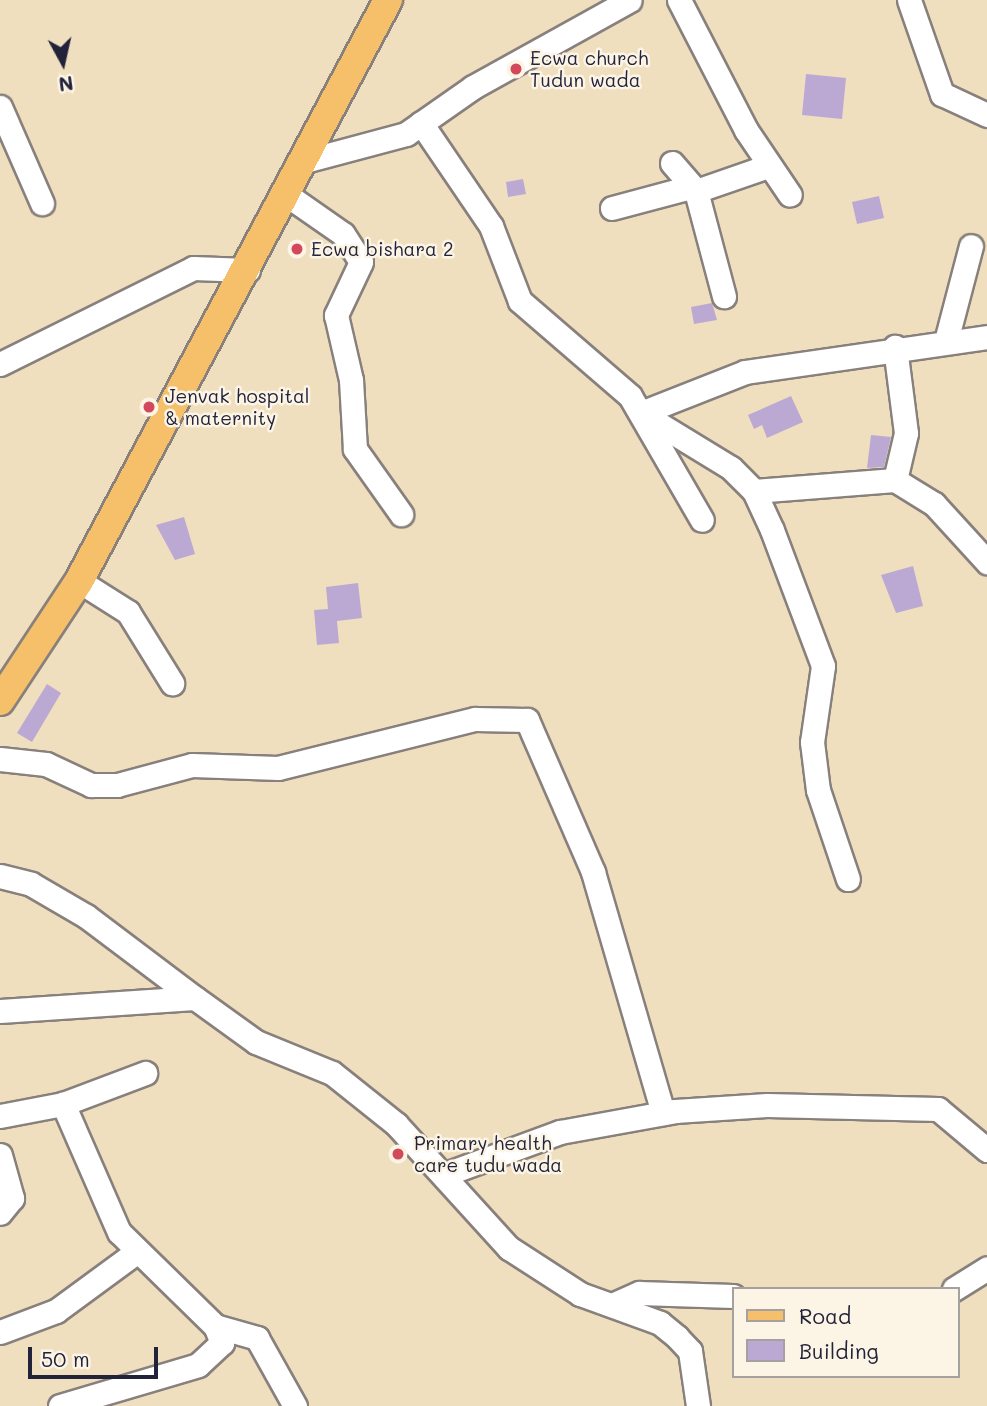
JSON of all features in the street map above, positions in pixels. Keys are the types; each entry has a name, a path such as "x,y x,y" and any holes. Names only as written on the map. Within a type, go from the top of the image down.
{"main road":[{"path":"0,701 79,581 248,270 388,0"}],"street":[{"path":"305,161 406,134 630,0"},
{"path":"680,0 768,166 790,195"},
{"path":"909,0 942,94 987,116"},
{"path":"0,107 42,203"},
{"path":"421,123 491,226 520,301 630,396 702,520"},
{"path":"672,163 696,191 724,296"},
{"path":"612,208 687,188 696,191 768,166"},
{"path":"287,195 343,234 361,262 336,315 351,380 355,449 401,514"},
{"path":"946,341 971,246"},
{"path":"3,356 193,268 248,270"},
{"path":"641,413 746,372 840,361 895,347 987,337"},
{"path":"895,347 906,433 895,480"},
{"path":"641,413 731,468 754,491 817,637 823,666 811,742 818,790 848,879"},
{"path":"754,491 895,480 933,504 987,562"},
{"path":"79,581 128,612 172,682"},
{"path":"0,759 46,764 91,785 117,785 192,765 278,768 475,719 527,720 593,872 663,1113"},
{"path":"0,876 31,884 86,916 256,1042 332,1073 396,1124 509,1248 580,1294 660,1323 690,1351 698,1406"},
{"path":"0,1011 195,998"},
{"path":"0,1116 64,1104 145,1073"},
{"path":"60,1406 198,1365 222,1343 215,1326 135,1254 119,1232 64,1104"},
{"path":"443,1175 560,1132 663,1113 767,1105 939,1109 987,1150"},
{"path":"0,1155 12,1198 0,1213"},
{"path":"0,1332 56,1311 135,1254"},
{"path":"957,1287 987,1268"},
{"path":"612,1305 639,1293 732,1296"},
{"path":"215,1326 257,1338 295,1406"}],"building":[{"path":"806,74 846,78 842,119 802,115"},
{"path":"523,179 526,194 508,197 506,182"},
{"path":"879,196 884,218 857,224 852,202"},
{"path":"712,303 717,320 694,324 691,307"},
{"path":"791,396 803,422 767,438 762,425 754,429 748,415"},
{"path":"871,435 891,437 884,467 867,468"},
{"path":"184,517 195,554 175,560 156,525"},
{"path":"913,566 923,606 896,613 881,575"},
{"path":"358,583 362,618 337,621 339,643 317,645 314,610 328,609 326,587"},
{"path":"47,684 61,693 32,742 17,733"}],"place":[{"name":"Ecwa church Tudun wada","path":"516,69"},
{"name":"Ecwa bishara 2","path":"297,249"},
{"name":"Jenvak hospital & maternity","path":"149,407"},
{"name":"Primary health care tudu wada","path":"398,1154"}]}
